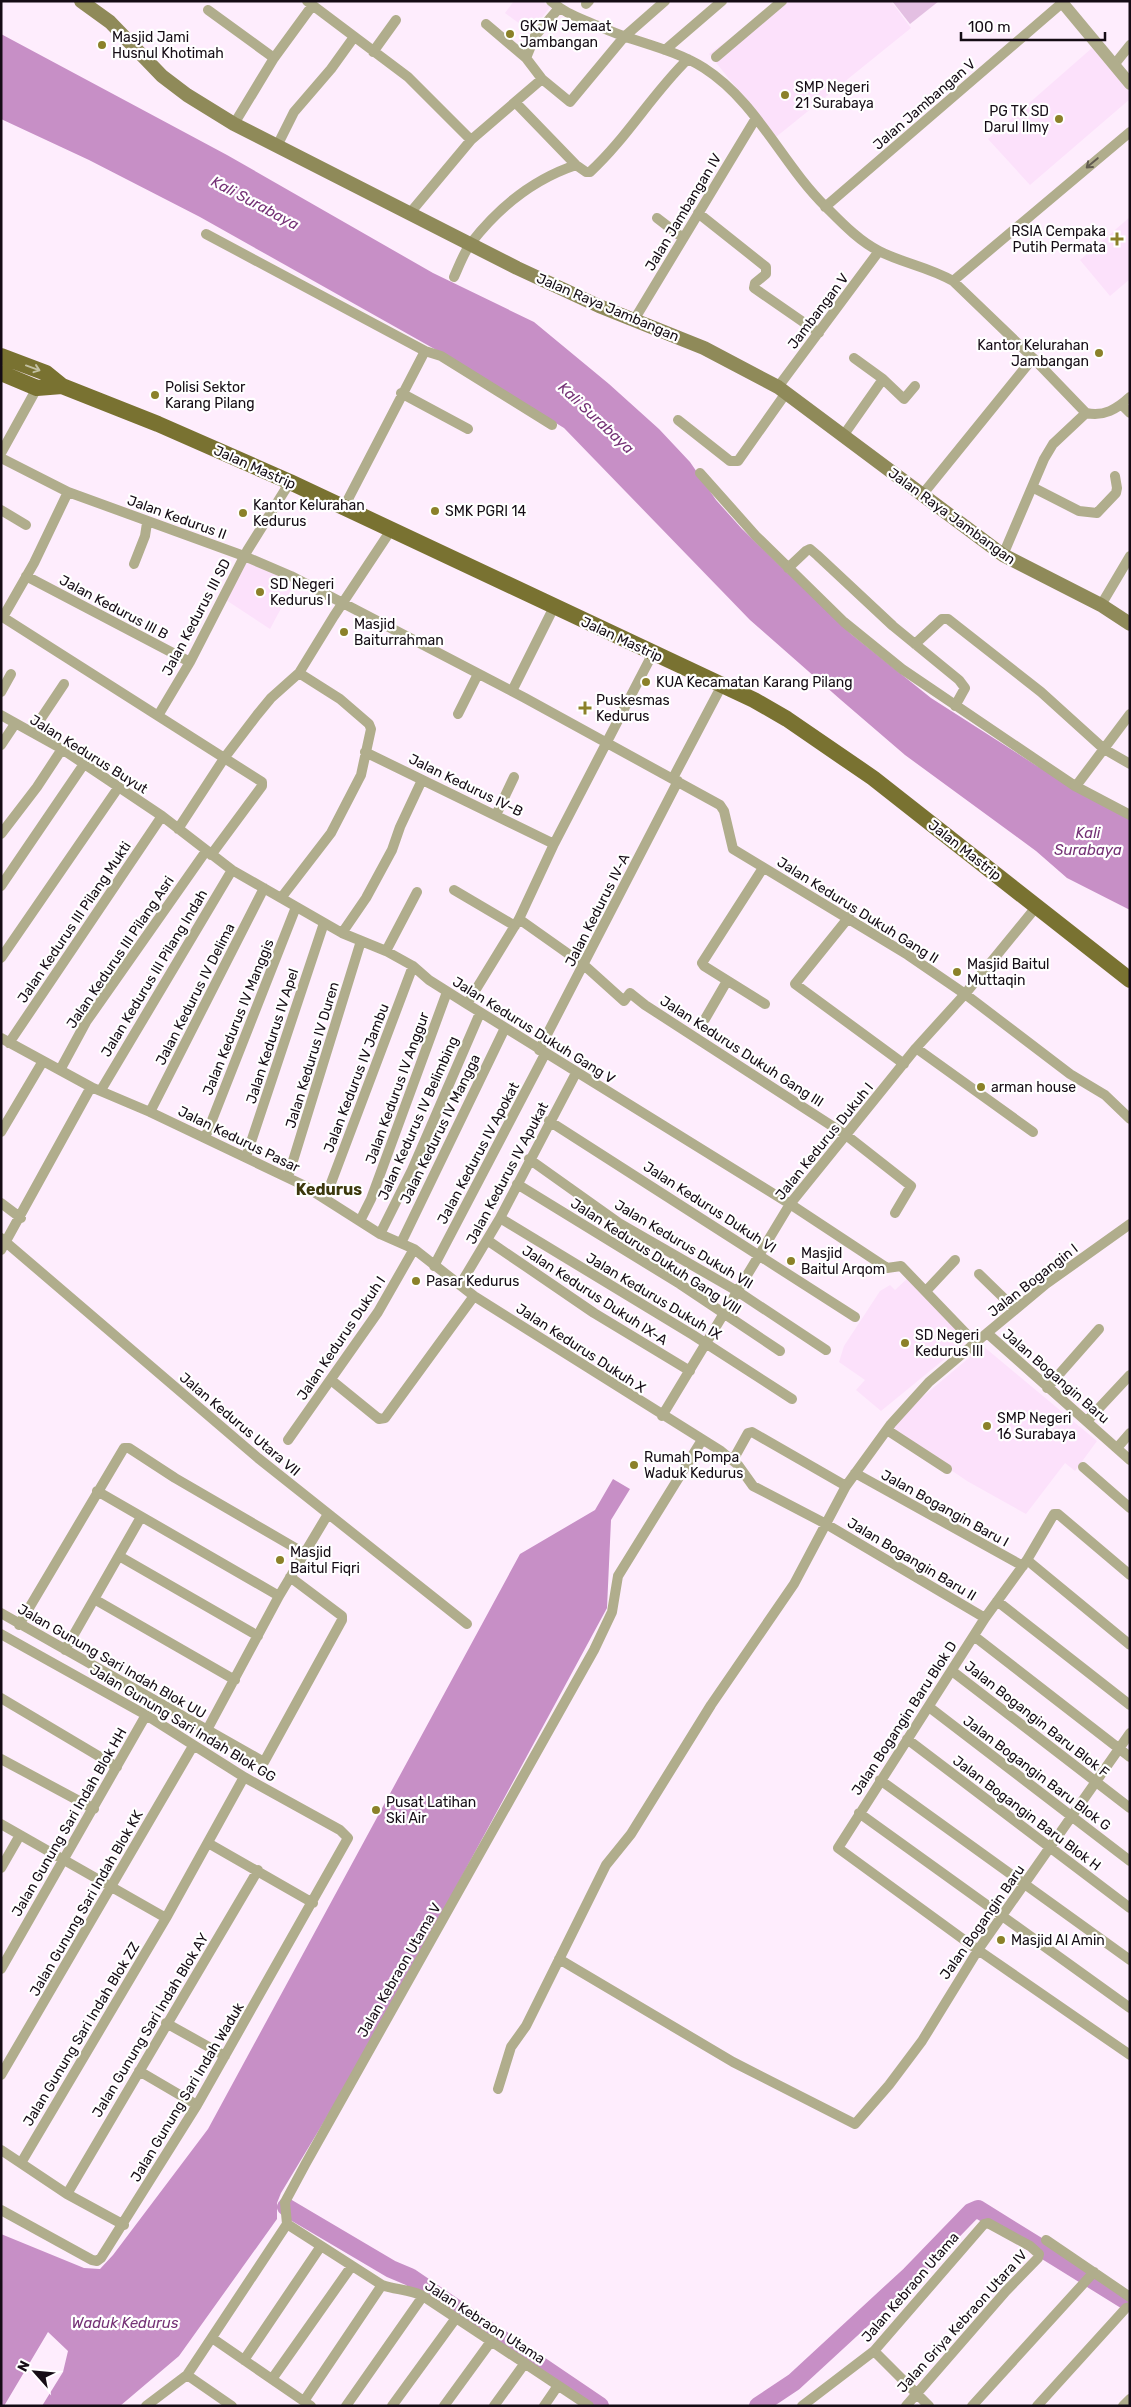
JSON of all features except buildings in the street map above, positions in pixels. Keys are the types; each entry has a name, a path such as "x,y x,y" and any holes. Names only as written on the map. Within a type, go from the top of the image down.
{"main road":[{"name":"Jalan Raya Jambangan","path":"81,1 110,22 162,76 187,95 234,124 470,244 591,302 704,348 782,390 1003,555 1101,606 1130,624"},
{"name":"Jalan Mastrip","path":"1,356 46,373 62,386 158,424 290,482 722,685 788,719 846,758 1130,980"},
{"name":"Jalan Mastrip","path":"1,373 38,388 62,386"}],"street":[{"path":"486,24 526,58 542,79 567,101 573,100 624,37 665,1"},
{"path":"665,50 722,1"},
{"path":"716,56 782,1"},
{"path":"1062,2 1130,84"},
{"name":"Jalan Jambangan V","path":"825,207 1062,2"},
{"path":"234,124 309,4 408,77 471,140"},
{"path":"526,58 534,36 555,5 624,37 688,59 715,76 734,93 756,118 794,172 825,207 862,240 880,251 939,272 952,281 1033,358 1086,413 1096,415 1108,413 1122,405 1130,397"},
{"path":"208,10 274,58"},
{"path":"374,52 396,20"},
{"path":"277,146 294,112 331,69 354,37"},
{"path":"1114,65 1130,46"},
{"path":"515,102 586,172 594,168 670,76 688,59"},
{"path":"410,213 471,140 542,79"},
{"name":"Jalan Jambangan IV","path":"634,320 756,118"},
{"path":"952,281 1130,132"},
{"path":"454,278 470,244 504,208 531,185 553,173 576,164"},
{"path":"698,213 766,267 766,274 755,283 754,288 819,333"},
{"path":"657,218 683,238"},
{"path":"206,234 425,350 441,356 552,425"},
{"name":"Jambangan V","path":"678,420 730,461 738,460 819,333 880,251"},
{"path":"344,507 401,393 425,350"},
{"path":"854,358 883,379 904,399 915,386"},
{"path":"922,495 1033,358"},
{"path":"843,436 883,379"},
{"path":"1,453 38,388"},
{"path":"401,393 468,429"},
{"path":"1122,405 1130,413"},
{"path":"1003,555 1053,444 1086,413"},
{"name":"Jalan Kedurus II","path":"1,458 68,492 147,523 244,556 291,576 606,742"},
{"path":"700,473 756,536 788,568 844,622 902,669 1076,786 1130,816"},
{"path":"1032,487 1079,511 1097,513 1116,493 1115,476"},
{"name":"Jalan Kedurus III SD","path":"159,714 190,662 244,556 290,482"},
{"path":"68,492 26,576 2,616 225,757"},
{"path":"1,510 26,525"},
{"path":"134,564 145,536 147,523"},
{"path":"178,829 225,757 271,698 299,673 391,530"},
{"path":"788,568 806,550 810,550 965,687 955,706"},
{"path":"1101,606 1130,556"},
{"name":"Jalan Kedurus III B","path":"26,576 190,662"},
{"path":"512,691 554,607"},
{"path":"915,644 942,619 948,619 1040,692 1104,749 1130,764"},
{"path":"467,1004 516,922 652,653"},
{"path":"281,898 331,833 361,775 370,724 340,699 299,673"},
{"path":"1,692 12,674"},
{"path":"458,714 478,674"},
{"path":"32,732 64,684"},
{"name":"Jalan Kedurus IV-A","path":"542,1052 722,685"},
{"path":"1076,786 1130,714"},
{"name":"Jalan Kedurus Buyut","path":"1,715 62,749 162,816"},
{"path":"1,745 15,724"},
{"name":"Jalan Kedurus Dukuh Gang II","path":"606,742 720,805 724,811 733,848 849,917 965,994 1070,1074 1105,1096 1130,1119"},
{"path":"1,834 37,787 62,749"},
{"name":"Jalan Kedurus IV-B","path":"365,752 554,844"},
{"name":"Jalan Kedurus III Pilang Asri","path":"60,1070 86,1022 208,853 262,786 262,782 225,757"},
{"path":"1,886 84,764"},
{"path":"496,815 514,777"},
{"path":"342,933 366,898 392,850 400,827 422,780"},
{"path":"1,958 118,788"},
{"name":"Jalan Kedurus Dukuh Gang V","path":"162,816 232,870 342,933 386,951 412,966 480,1013 790,1204 887,1268 899,1264 926,1290"},
{"name":"Jalan Kedurus III Pilang Mukti","path":"5,1041 162,816"},
{"path":"764,868 704,958 704,966 764,1004"},
{"name":"Jalan Kedurus III Pilang Indah","path":"3,1243 21,1218 96,1088 232,870"},
{"name":"Jalan Kedurus IV Delima","path":"150,1112 264,888"},
{"path":"454,890 516,922 584,966"},
{"path":"386,951 416,892"},
{"name":"Jalan Kedurus Dukuh I","path":"662,1416 790,1204 916,1048 965,994 1037,906"},
{"name":"Jalan Kedurus IV Manggis","path":"205,1138 296,907"},
{"path":"849,917 795,984 904,1064"},
{"name":"Jalan Kedurus IV Apel","path":"246,1157 324,923"},
{"name":"Jalan Kedurus IV Duren","path":"288,1178 362,940"},
{"name":"Jalan Kedurus IV Jambu","path":"325,1199 412,966"},
{"name":"Jalan Kedurus Dukuh Gang III","path":"584,966 624,1001 630,993 645,1005 846,1135 911,1186 895,1213"},
{"path":"705,1019 727,981"},
{"name":"Jalan Kedurus IV Anggur","path":"360,1221 371,1199 447,992"},
{"name":"Jalan Kedurus IV Belimbing","path":"380,1234 408,1178 480,1013"},
{"name":"Jalan Kedurus IV Mangga","path":"401,1243 505,1028"},
{"path":"5,1041 96,1088"},
{"path":"916,1048 1033,1132"},
{"name":"Jalan Kedurus IV Apokat","path":"434,1266 542,1052"},
{"path":"1,1132 43,1061"},
{"name":"Jalan Kedurus IV Apukat","path":"460,1285 500,1218 529,1159 576,1073"},
{"name":"Jalan Kedurus Pasar","path":"96,1088 288,1178 380,1234 414,1249"},
{"name":"Jalan Kedurus Dukuh VI","path":"550,1121 855,1317"},
{"name":"Jalan Kedurus Dukuh VII","path":"529,1159 619,1223 736,1291 826,1350"},
{"name":"Jalan Kedurus Dukuh Gang VIII","path":"517,1184 680,1284 723,1315 780,1351"},
{"path":"1,1203 21,1218"},
{"name":"Jalan Kedurus Dukuh IX","path":"500,1218 705,1342 792,1399"},
{"name":"Jalan Bogangin I","path":"498,2089 511,2047 526,2026 606,1865 636,1827 711,1705 794,1584 846,1486 855,1473 887,1430 928,1382 1046,1284 1130,1224"},
{"name":"Jalan Kedurus Dukuh IX-A","path":"487,1240 594,1313 690,1371"},
{"name":"Jalan Kedurus Utara VII","path":"3,1243 258,1458 467,1624"},
{"name":"Jalan Kedurus Dukuh I","path":"288,1440 378,1312 414,1249"},
{"name":"Jalan Kedurus Dukuh X","path":"414,1249 474,1296 733,1460"},
{"path":"955,1260 926,1290 976,1344"},
{"path":"979,1274 1016,1309"},
{"path":"331,1380 379,1419 385,1418 474,1296"},
{"path":"1047,1388 1099,1329"},
{"name":"Jalan Bogangin Baru","path":"987,1333 1130,1460"},
{"path":"1087,1421 1130,1375"},
{"path":"887,1430 946,1469"},
{"path":"733,1460 748,1434 752,1432 846,1486"},
{"path":"1117,1448 1130,1432"},
{"name":"Jalan Kebraon Utama V","path":"287,2224 284,2209 286,2202 306,2163 514,1795 612,1612 618,1576 702,1440"},
{"path":"20,1625 124,1448 129,1448 175,1478 304,1554"},
{"name":"Jalan Bogangin Baru II","path":"733,1460 753,1486 826,1524 985,1618"},
{"path":"1083,1467 1130,1508"},
{"name":"Jalan Bogangin Baru I","path":"855,1473 1025,1563 1130,1645"},
{"path":"97,1491 279,1596"},
{"name":"Jalan Bogangin Baru Blok D","path":"978,1950 839,1850 838,1845 985,1618 1025,1563 1056,1513 1130,1574"},
{"path":"207,1730 279,1596 328,1514"},
{"path":"65,1650 141,1517"},
{"path":"119,1556 258,1636"},
{"name":"Jalan Gunung Sari Indah Blok UU","path":"1,1614 261,1762 265,1762 342,1620 342,1616 290,1577"},
{"path":"94,1599 235,1680"},
{"path":"997,1601 1130,1706"},
{"name":"Jalan Gunung Sari Indah Blok GG","path":"1,1634 146,1715 244,1777 340,1830 348,1838"},
{"path":"974,1636 1130,1757"},
{"name":"Jalan Bogangin Baru Blok F","path":"952,1671 1130,1808"},
{"path":"1,1698 117,1767"},
{"name":"Jalan Bogangin Baru Blok G","path":"929,1707 1130,1861"},
{"name":"Jalan Gunung Sari Indah Blok HH","path":"1,1969 146,1715"},
{"name":"Jalan Bogangin Baru","path":"556,1965 733,2062 855,2124 889,2085 922,2041 978,1950 1130,1732"},
{"name":"Jalan Bogangin Baru Blok H","path":"906,1740 1130,1908"},
{"name":"Jalan Gunung Sari Indah Blok KK","path":"1,2074 193,1746"},
{"path":"1,1759 94,1809"},
{"name":"Jalan Gunung Sari Indah Blok ZZ","path":"21,2164 166,1918 244,1777"},
{"path":"880,1780 1130,1960"},
{"path":"859,1813 1130,2008"},
{"path":"1,1824 166,1918"},
{"path":"1,1868 20,1835"},
{"name":"Jalan Gunung Sari Indah Waduk","path":"1,2210 94,2260 101,2258 124,2225 197,2105 313,1903 348,1838"},
{"path":"208,1843 313,1903"},
{"name":"Jalan Gunung Sari Indah Blok AY","path":"67,2194 166,2023 258,1870"},
{"path":"978,1950 1130,2055"},
{"path":"166,2023 225,2056"},
{"path":"139,2071 197,2105"},
{"path":"1,2150 67,2194 124,2225"},
{"name":"Jalan Kebraon Utama","path":"802,2406 874,2351 984,2224 988,2223 1030,2246 1039,2255"},
{"path":"146,2406 187,2374 287,2224"},
{"name":"Jalan Kebraon Utama","path":"287,2224 351,2267 382,2285 423,2296 492,2340 557,2387 589,2406"},
{"path":"1046,2240 1090,2276 1130,2296"},
{"path":"244,2360 321,2246"},
{"name":"Jalan Griya Kebraon Utara IV","path":"906,2406 1039,2255"},
{"path":"272,2379 351,2267"},
{"path":"972,2406 1090,2276"},
{"path":"212,2338 307,2403 382,2285"},
{"path":"346,2406 423,2296"},
{"path":"1038,2406 1128,2307"},
{"path":"392,2406 456,2318"},
{"path":"444,2406 492,2340"},
{"path":"874,2351 929,2406"},
{"path":"494,2406 525,2363"},
{"path":"187,2374 225,2403 232,2406"},
{"path":"544,2406 557,2387"},
{"path":"1123,2406 1130,2398"}],"shaded area":[{"path":"514,1 542,1 550,7 531,32 505,13"},
{"name":"SMP Negeri 21 Surabaya","path":"782,1 891,1 911,28 776,137 709,54"},
{"path":"892,1 939,1 910,24"},
{"name":"PG TK SD Darul Ilmy","path":"1092,48 1130,92 1130,99 1030,185 988,139"},
{"name":"RSIA Cempaka Putih Permata","path":"1130,217 1130,279 1110,296 1080,260"},
{"name":"SD Negeri Kedurus I","path":"247,561 294,584 270,629 226,600"},
{"name":"SD Negeri Kedurus III","path":"909,1277 969,1339 881,1411 856,1390 865,1380 839,1362 844,1346 880,1291 890,1285 895,1290"},
{"name":"SMP Negeri 16 Surabaya","path":"983,1346 1097,1441 1075,1471 1065,1463 1026,1514 967,1481 894,1431 894,1421"}],"water":[{"name":"Kali Surabaya","path":"1,34 227,155 433,273 534,322 609,384 659,429 690,462 716,500 742,529 851,634 931,698 1037,766 1130,817 1130,910 1067,878 1036,851 905,755 750,620 564,428 447,356 200,217 89,160 1,119"},
{"name":"Waduk Kedurus","path":"613,1479 630,1489 611,1520 607,1608 375,2037 281,2193 277,2203 277,2219 179,2356 120,2406 42,2406 63,2372 68,2351 48,2332 4,2406 1,2406 1,2234 84,2268 100,2269 113,2255 208,2129 520,1554 595,1510"}],"waterway":[{"path":"286,2207 391,2269 410,2277 600,2406"},
{"path":"758,2406 794,2382 910,2275 971,2212 978,2209 1130,2303"}],"place":[{"name":"GKJW Jemaat Jambangan","path":"510,34"},
{"name":"Masjid Jami Husnul Khotimah","path":"102,45"},
{"name":"SMP Negeri 21 Surabaya","path":"785,95"},
{"name":"PG TK SD Darul Ilmy","path":"1059,119"},
{"name":"RSIA Cempaka Putih Permata","path":"1117,239"},
{"name":"Kantor Kelurahan Jambangan","path":"1099,353"},
{"name":"Polisi Sektor Karang Pilang","path":"155,395"},
{"name":"SMK PGRI 14","path":"435,511"},
{"name":"Kantor Kelurahan Kedurus","path":"243,513"},
{"name":"SD Negeri Kedurus I","path":"260,592"},
{"name":"Masjid Baiturrahman","path":"344,632"},
{"name":"KUA Kecamatan Karang Pilang","path":"646,682"},
{"name":"Puskesmas Kedurus","path":"585,708"},
{"name":"Masjid Baitul Muttaqin","path":"957,972"},
{"name":"arman house","path":"981,1087"},
{"name":"Masjid Baitul Arqom","path":"791,1261"},
{"name":"Pasar Kedurus","path":"416,1281"},
{"name":"SD Negeri Kedurus III","path":"905,1343"},
{"name":"SMP Negeri 16 Surabaya","path":"987,1426"},
{"name":"Rumah Pompa Waduk Kedurus","path":"634,1465"},
{"name":"Masjid Baitul Fiqri","path":"280,1560"},
{"name":"Pusat Latihan Ski Air","path":"376,1810"},
{"name":"Masjid Al Amin","path":"1001,1940"}],"district":[{"name":"Kedurus","path":"329,1189"}]}
